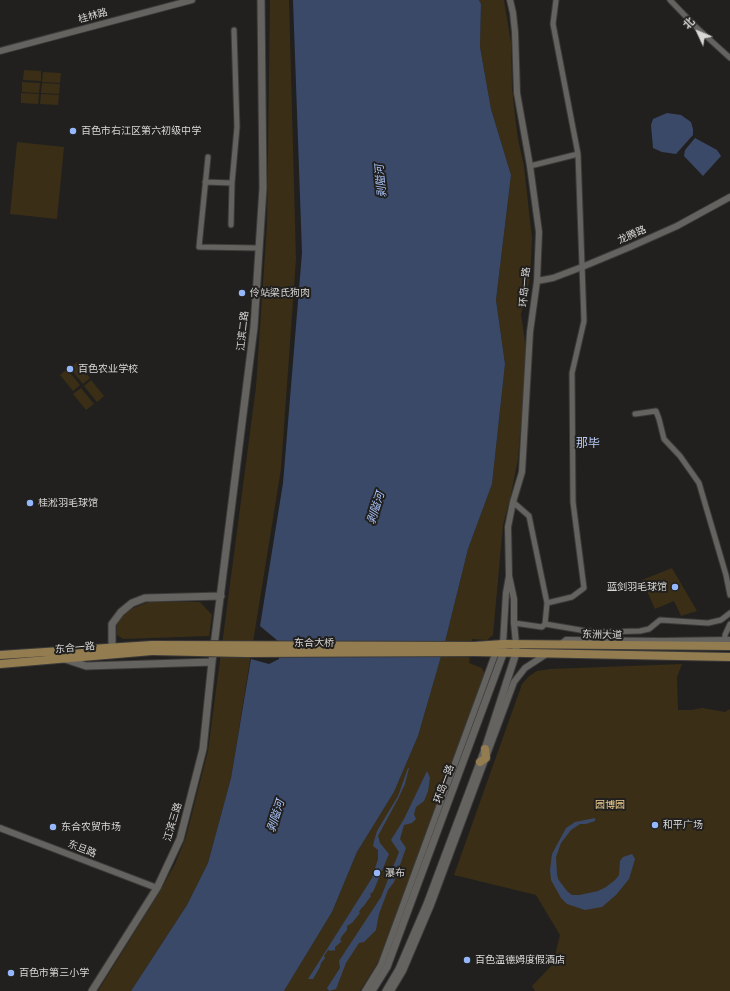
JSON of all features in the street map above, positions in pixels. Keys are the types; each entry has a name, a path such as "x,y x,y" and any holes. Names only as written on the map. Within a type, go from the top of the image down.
{"main road":[{"name":"江滨二路","path":"212,662 254,327 263,188 261,0"},
{"path":"112,648 112,624 121,612 132,603 145,598 221,596"},
{"name":"东洲大道","path":"475,649 500,649 516,644 577,645 728,643"},
{"name":"环岛一路","path":"485,749 516,654 516,644"},
{"path":"577,645 577,655"},
{"name":"东合一路","path":"0,655 112,648 152,648"},
{"name":"东合一路","path":"0,664 152,648"},
{"name":"东合大桥","path":"152,648 475,649"},
{"name":"东洲大道","path":"500,649 516,654 730,657"},
{"name":"环岛一路","path":"372,991 387,967 500,649"},
{"path":"65,658 86,666 212,662"},
{"name":"江滨三路","path":"92,991 156,888 180,839 203,749 212,662"},
{"path":"386,991 399,969 427,904 483,760 485,749"}],"street":[{"name":"桂林路","path":"0,51 188,0"},
{"name":"环岛一路","path":"510,0 515,32 518,93 539,232 537,281 530,332 522,472 513,502 508,527 509,576 514,599 516,644"},
{"path":"547,603 572,596 584,588 573,502 572,373 584,321 578,154 553,24 556,0"},
{"path":"670,0 695,26 730,58"},
{"path":"231,225 232,183 237,127 234,30"},
{"path":"530,166 578,154"},
{"path":"208,157 199,246 259,248"},
{"path":"205,182 232,183"},
{"name":"龙腾路","path":"537,281 553,278 582,268 677,226 730,197"},
{"path":"635,414 656,411 660,419 664,439 680,456 699,483 726,575 730,595"},
{"path":"513,502 529,516 547,603 545,624"},
{"name":"环岛一路","path":"500,649 509,576"},
{"path":"514,624 542,627 545,624 586,631 640,631 649,629 660,620 708,623 721,620 730,613"},
{"path":"561,644 566,640 728,643 725,635 730,624"},
{"path":"364,991 381,964 500,649"},
{"path":"391,991 403,971 431,905 483,760 514,682 525,668 545,654"},
{"name":"东旦路","path":"0,828 156,888"}],"green space":[{"path":"270,0 289,0 296,259 281,469 231,778 208,863 187,905 131,991 98,991 158,895 175,864 186,837 208,751 256,387 267,224"},
{"path":"479,0 504,0 511,43 512,88 515,116 524,166 532,239 530,278 521,314 526,349 518,459 503,525 493,635 487,640 472,639 469,663 482,668 485,675 378,962 360,991 284,991 332,912 357,852 394,792 418,736 446,638 468,549 492,484 505,364 496,300 511,175 491,109 480,47 481,4"},
{"path":"24,70 41,71 41,81 23,80"},
{"path":"43,72 61,73 60,83 42,82"},
{"path":"22,82 40,83 39,93 22,92"},
{"path":"42,83 60,84 59,94 41,93"},
{"path":"21,93 39,94 38,104 21,103"},
{"path":"41,94 59,95 58,105 40,104"},
{"path":"17,142 64,147 57,219 10,214"},
{"path":"77,362 90,378 83,384 70,368"},
{"path":"67,369 80,385 73,391 60,375"},
{"path":"91,380 104,396 97,402 84,386"},
{"path":"81,388 94,404 86,410 73,394"},
{"path":"672,568 697,611 681,616 674,601 655,609 642,580"},
{"path":"149,602 200,602 212,615 209,636 123,639 117,635 117,625 124,614 133,608"},
{"name":"园博园","path":"682,664 677,677 678,710 702,708 725,712 730,709 730,991 535,991 532,986 553,964 560,935 536,895 454,875 522,684 528,677 537,671 550,669"}],"water":[{"name":"剥隘河","path":"293,0 479,0 481,4 480,47 491,109 511,175 496,300 505,364 492,484 468,549 444,646 418,736 394,792 357,852 332,912 284,991 131,991 187,905 208,863 231,778 251,659 269,664 279,659 278,641 260,626 283,483 302,253"},
{"path":"667,113 681,115 691,122 693,129 693,135 676,154 662,152 653,148 651,125 653,119"},
{"path":"695,138 717,150 721,156 703,176 684,156 685,150"},
{"name":"瀑布","path":"408,768 405,784 378,836 380,843 389,854 373,892 370,894 371,896 362,907 359,912 360,913 352,923 347,926 347,930 340,940 342,941 335,947 335,951 328,950 313,979 308,979 372,878 378,859 378,850 373,846 377,831 398,796"},
{"path":"427,771 430,778 428,791 424,801 416,807 414,814 416,819 412,823 404,825 400,839 406,848 394,882 388,890 379,914 376,930 364,942 359,943 346,963 336,989 329,991 327,988 340,968 339,961 381,897 399,852 391,840 404,819"},
{"path":"595,818 595,821 580,824 571,830 561,843 556,857 557,874 558,879 567,891 572,895 579,895 598,891 606,887 619,875 620,861 623,857 632,854 635,859 629,879 616,895 602,907 585,910 567,904 561,898 551,880 550,870 552,854 566,828 575,822"}],"place":[{"name":"百色市右江区第六初级中学","path":"73,131"},
{"name":"伶站梁氏狗肉","path":"242,293"},
{"name":"百色农业学校","path":"70,369"},
{"name":"桂淞羽毛球馆","path":"30,503"},
{"name":"蓝剑羽毛球馆","path":"675,587"},
{"name":"和平广场","path":"655,825"},
{"name":"东合农贸市场","path":"53,827"},
{"name":"瀑布","path":"377,873"},
{"name":"百色温德姆度假酒店","path":"467,960"},
{"name":"百色市第三小学","path":"11,973"}],"district":[{"name":"那毕","path":"588,443"}]}
